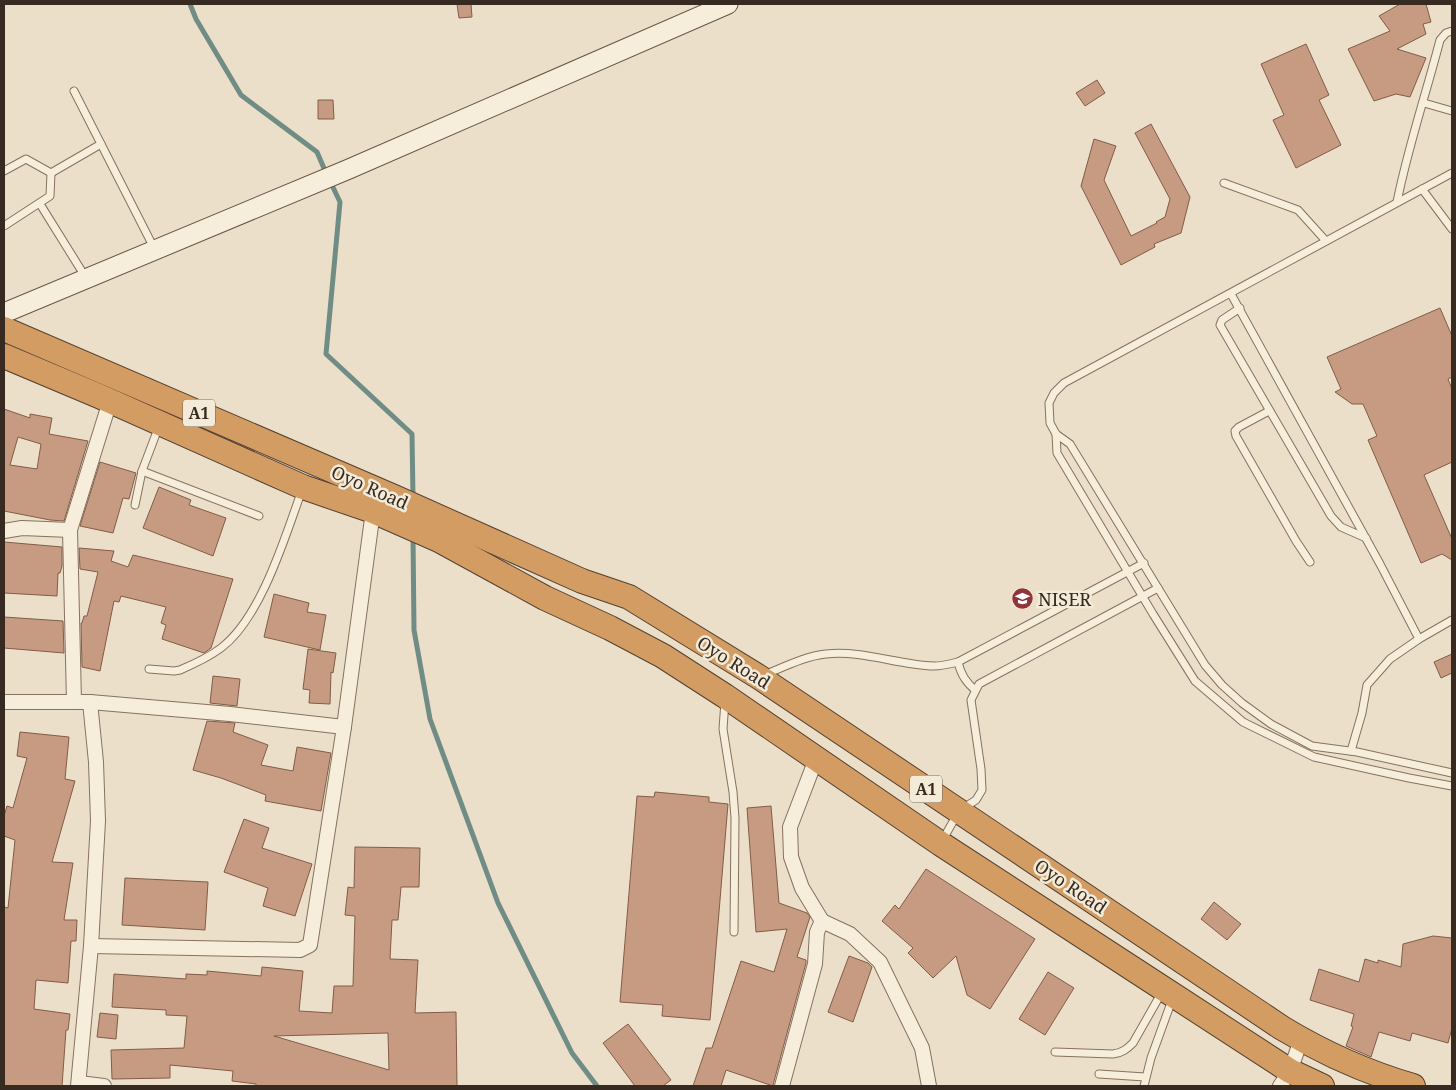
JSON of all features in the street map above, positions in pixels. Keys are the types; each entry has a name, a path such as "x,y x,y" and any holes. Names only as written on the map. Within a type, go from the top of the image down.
{"highway":[{"name":"Oyo Road","path":"4,329 383,507 545,598 610,628 663,656 725,696 941,844 1169,991 1285,1078 1322,1086"},
{"name":"Oyo Road","path":"4,356 110,401 303,488 383,507 426,512 582,581 629,598 759,677 1274,1023 1346,1063 1379,1076 1413,1086"}],"street":[{"path":"4,313 358,165 728,4"},
{"path":"74,702 70,530 110,401"},
{"path":"92,946 300,950 310,944 344,728 383,507"},
{"path":"4,531 22,528 70,530"},
{"path":"4,702 90,702 230,714 344,728"},
{"path":"90,702 96,762 98,821 92,946 79,1084 104,1086"},
{"path":"816,759 790,827 791,857 802,888 822,921 850,934 880,962 922,1048 928,1086"},
{"path":"782,1086 815,964 817,932 822,921"},
{"path":"1285,1078 1302,1040"}],"lane":[{"path":"1397,202 1405,163 1424,103 1440,40 1446,33 1452,31"},
{"path":"74,91 155,250"},
{"path":"1424,103 1452,111"},
{"path":"51,173 101,144"},
{"path":"4,171 26,159 51,173"},
{"path":"4,226 50,196 51,173"},
{"path":"1452,173 1064,383 1054,393 1048,403 1050,424 1056,434 1070,444 1205,665 1222,685 1242,703 1271,724 1312,746 1351,751 1452,773"},
{"path":"1224,184 1298,210 1326,241"},
{"path":"1422,188 1452,229"},
{"path":"40,204 86,280"},
{"path":"1231,294 1366,538 1419,639"},
{"path":"1240,308 1222,320 1220,325 1331,516 1341,527 1366,538"},
{"path":"1269,411 1239,427 1235,431 1236,436 1310,562"},
{"path":"135,505 142,471 160,424"},
{"path":"1056,434 1057,453 1195,680 1243,722 1314,757 1452,786"},
{"path":"142,471 260,516"},
{"path":"149,669 180,670 220,649 235,636 249,618 265,585 303,488"},
{"path":"759,677 810,657 827,654 847,654 936,666 958,662 1144,563"},
{"path":"941,844 959,811 976,800 982,790 981,769 971,700 979,684 1158,588"},
{"path":"1351,751 1362,713 1367,685 1390,659 1452,620"},
{"path":"958,662 961,674 966,682 975,690"},
{"path":"725,696 723,730 733,792 735,818 734,932"},
{"path":"1056,1052 1120,1053 1133,1043 1169,991"},
{"path":"1144,1086 1169,991"},
{"path":"1099,1074 1145,1077"}],"building":[{"path":"457,4 471,4 472,17 459,18"},
{"path":"1400,4 1426,4 1431,22 1423,24 1426,34 1397,49 1426,58 1410,97 1396,94 1374,101 1348,49 1390,31 1379,16"},
{"path":"1306,44 1329,95 1319,100 1341,145 1296,168 1273,120 1284,115 1261,64"},
{"path":"1097,80 1105,93 1085,106 1076,93"},
{"path":"318,100 333,100 334,119 318,119"},
{"path":"1151,124 1190,197 1181,233 1154,244 1155,247 1121,265 1081,186 1094,139 1116,146 1104,180 1131,236 1165,217 1170,199 1135,133"},
{"path":"1440,308 1452,336 1452,377 1448,379 1452,389 1452,462 1424,475 1452,539 1452,560 1442,554 1421,563 1368,440 1377,436 1363,404 1352,404 1335,392 1341,389 1327,357"},
{"path":"4,409 30,418 30,414 52,418 49,434 88,441 64,521 4,511","holes":["18,437 41,444 37,469 10,465"]},
{"path":"100,462 136,473 129,499 123,498 113,533 80,526"},
{"path":"159,487 191,500 189,505 226,518 213,556 143,528"},
{"path":"4,542 62,547 62,566 60,573 58,573 57,596 4,593"},
{"path":"79,548 114,551 111,561 128,567 133,555 233,579 211,648 204,653 162,639 166,625 161,623 166,607 121,596 119,602 114,601 100,671 82,667 81,623 84,616 87,616 98,572 80,569"},
{"path":"274,594 309,603 307,612 326,615 320,650 264,637"},
{"path":"4,617 63,621 64,653 4,648"},
{"path":"308,649 336,653 333,673 331,672 330,704 309,703 310,690 303,689"},
{"path":"1452,654 1452,673 1441,678 1434,662"},
{"path":"213,676 240,679 237,706 210,703"},
{"path":"207,721 235,723 233,732 268,745 261,765 293,771 297,747 331,753 321,811 265,801 266,795 221,778 193,770"},
{"path":"20,732 69,737 65,779 75,781 52,862 73,863 64,920 77,920 76,941 71,941 68,983 36,980 34,1009 70,1014 68,1030 66,1030 62,1086 4,1086 4,907 8,908 15,840 4,836 4,816 7,806 13,808 27,758 17,756"},
{"path":"655,792 709,797 709,802 728,804 710,1020 662,1016 663,1005 620,1002 637,796 654,797"},
{"path":"771,806 779,903 807,913 810,917 797,957 806,960 806,963 773,1086 726,1070 721,1086 693,1086 706,1048 712,1048 741,961 774,972 787,929 756,932 747,808"},
{"path":"244,819 269,828 262,848 312,864 295,916 263,906 268,888 224,872"},
{"path":"355,847 420,848 419,887 401,887 398,920 392,920 390,959 418,960 415,1013 456,1012 457,1086 256,1086 256,1084 232,1081 233,1071 170,1065 170,1078 112,1079 111,1050 184,1048 187,1016 166,1015 166,1010 112,1007 114,974 186,979 186,974 207,975 207,971 261,976 262,967 303,971 299,1011 332,1013 334,986 353,986 355,916 345,915 348,887 354,888","holes":["388,1033 389,1070 274,1036"]},
{"path":"926,869 1035,939 990,1009 967,995 956,956 933,978 908,953 913,948 882,921 895,905 899,909"},
{"path":"125,878 208,882 205,930 122,925"},
{"path":"1214,902 1241,924 1227,940 1201,919"},
{"path":"1433,936 1452,938 1452,1028 1448,1043 1412,1033 1410,1041 1379,1032 1371,1057 1346,1046 1353,1027 1351,1026 1354,1014 1310,1000 1319,969 1359,982 1365,959 1378,963 1378,960 1401,967 1403,944"},
{"path":"849,956 868,963 872,967 853,1022 828,1012"},
{"path":"1048,972 1074,988 1045,1035 1019,1019"},
{"path":"100,1013 118,1015 116,1039 97,1037"},
{"path":"628,1024 671,1080 663,1086 635,1086 603,1043"}],"waterway":[{"path":"190,4 196,19 241,95 317,152 326,173"},
{"path":"330,181 340,202 326,354 412,434 413,498"},
{"path":"413,536 414,630 430,719 498,903 572,1053 597,1086"}],"place":[{"name":"NISER","path":"1022,599"}]}
